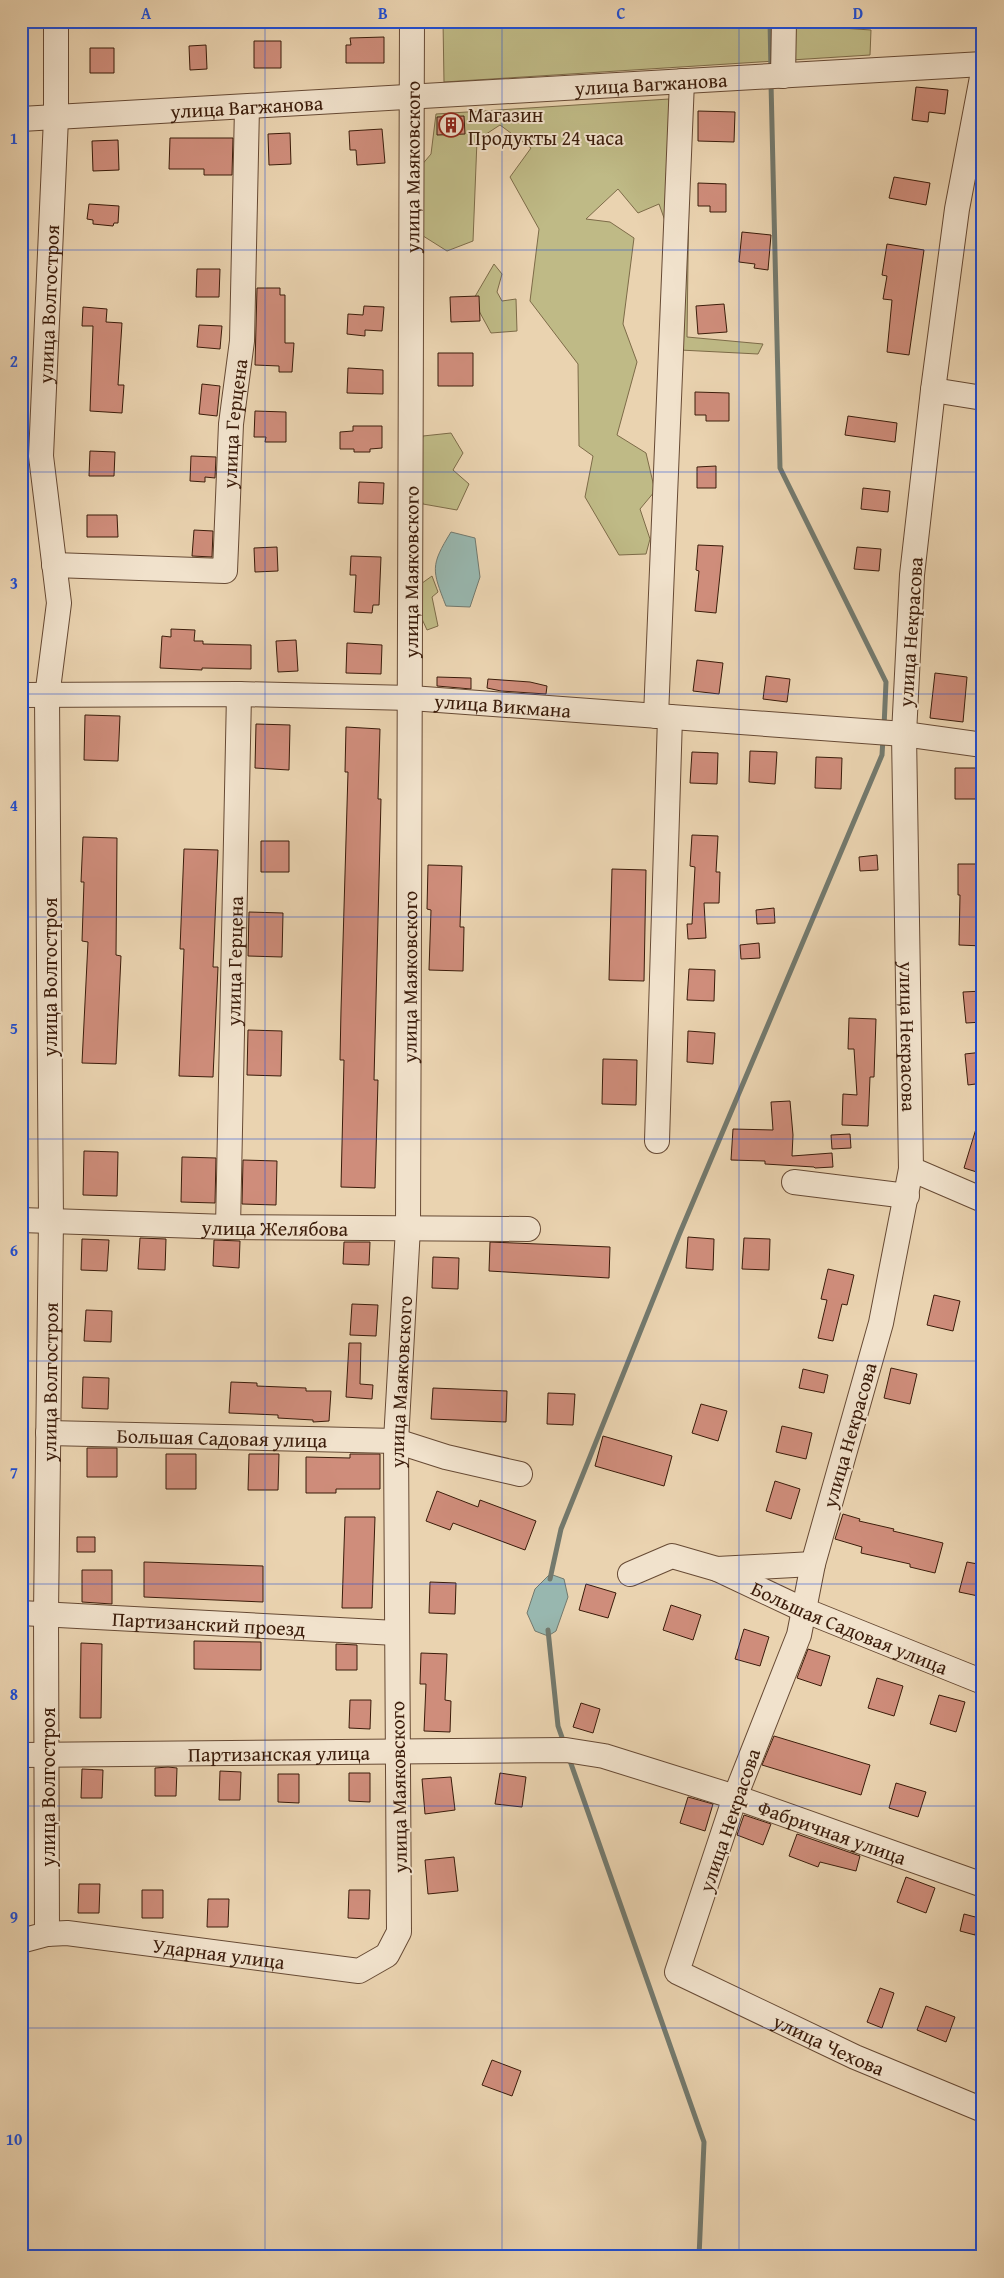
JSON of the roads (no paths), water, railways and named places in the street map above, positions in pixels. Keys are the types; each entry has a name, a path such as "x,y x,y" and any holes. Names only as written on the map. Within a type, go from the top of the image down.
{"street":[{"name":"улица Волгостроя","path":"47,1934 46,1613 51,1220 47,697 59,603 41,456 56,118 56,21"},
{"name":"улица Маяковского","path":"399,1932 396,1441 408,1228 414,97 412,21"},
{"path":"783,76 784,21"},
{"name":"улица Вагжанова","path":"21,119 983,64"},
{"name":"улица Некрасова","path":"677,1972 735,1797 799,1635 813,1564 881,1323 907,1196 911,1169 904,734 912,575 932,390 958,209 983,72"},
{"path":"657,1141 663,716 682,82"},
{"name":"улица Герцена","path":"54,566 225,571 231,424 242,341 247,107"},
{"path":"932,390 983,398"},
{"name":"улица Викмана","path":"21,696 239,694 411,698 904,734 983,745"},
{"name":"улица Герцена","path":"228,1227 239,694"},
{"path":"911,1169 983,1200"},
{"path":"794,1182 907,1196"},
{"name":"улица Желябова","path":"21,1220 228,1227 528,1229"},
{"name":"Большая Садовая улица","path":"48,1433 396,1441 446,1457 520,1474"},
{"path":"630,1574 672,1556 717,1569 813,1564"},
{"name":"Большая Садовая улица","path":"717,1569 804,1610 983,1682"},
{"name":"Партизанский проезд","path":"21,1612 396,1633"},
{"name":"Фабричная улица","path":"566,1750 604,1756 735,1797 983,1885"},
{"name":"Партизанская улица","path":"21,1755 566,1750"},
{"name":"Ударная улица","path":"21,1941 47,1934 67,1933 359,1971 388,1955 399,1932"},
{"name":"улица Чехова","path":"677,1972 855,2057 983,2110"}],"water":[{"path":"451,532 475,538 480,577 470,607 446,606 438,584 435,568 436,561"},
{"path":"550,1574 564,1579 568,1597 556,1631 548,1636 535,1631 527,1613 535,1589"}],"waterway":[{"path":"770,21 771,70"},
{"path":"771,83 780,468 886,682 884,727"},
{"path":"550,1579 561,1529 679,1235 882,755 883,738"},
{"path":"548,1630 558,1726 564,1743"},
{"path":"569,1758 704,2142 699,2257"}],"place":[{"name":"Магазин Продукты 24 часа","path":"451,125"}]}
